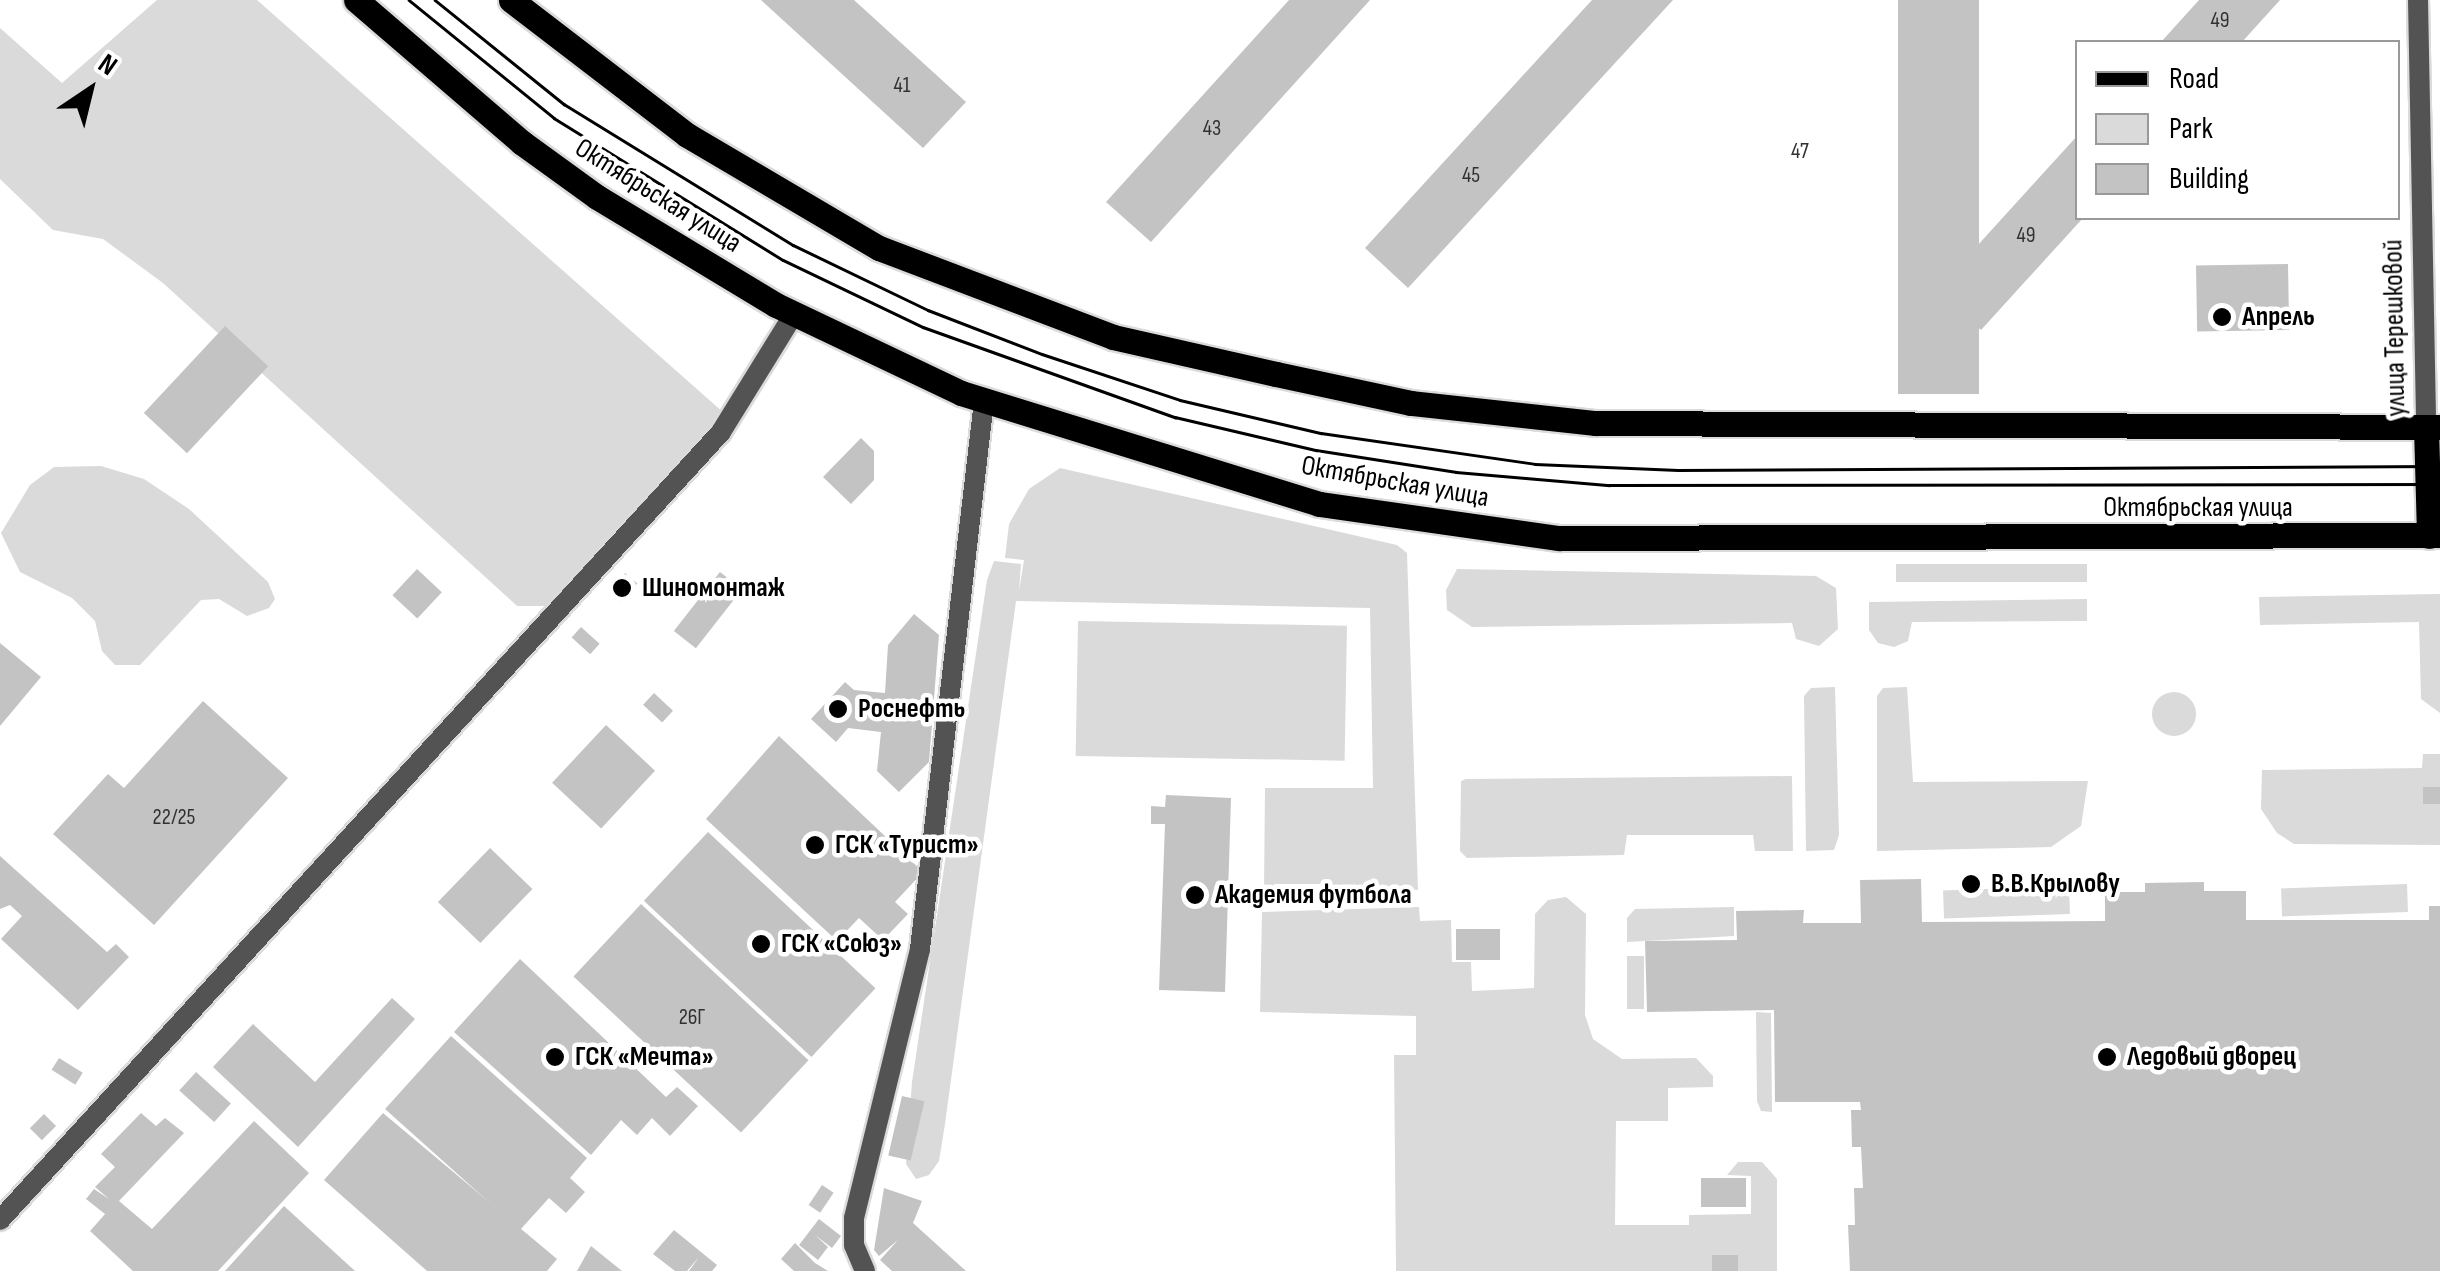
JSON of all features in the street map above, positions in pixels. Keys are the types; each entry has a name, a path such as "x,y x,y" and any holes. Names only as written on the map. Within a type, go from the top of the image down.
{"main road":[{"name":"Октябрьская улица","path":"356,0 521,142 597,197 794,314 984,401 1318,504 1559,538 2434,536"},
{"path":"511,0 687,135 879,248 1113,337 1276,374 1411,402 1595,423 2433,427"},
{"name":"улица Терешковой","path":"2433,427 2434,536"}],"street":[{"name":"улица Терешковой","path":"2418,0 2433,427"},
{"path":"0,1220 721,432 794,314"},
{"path":"865,1271 854,1245 854,1218 920,949 984,401"}],"green space":[{"path":"157,0 257,0 724,413 702,446 552,606 517,606 163,283 103,239 53,230 0,179 0,28 62,83"},
{"path":"101,466 144,479 189,509 268,582 275,599 269,608 247,616 219,599 201,600 140,665 115,665 102,651 95,621 72,598 20,572 1,533 30,485 54,467"},
{"path":"1060,468 1397,545 1407,553 1418,890 1361,885 1360,891 1332,892 1331,884 1274,884 1274,890 1264,890 1265,788 1373,788 1370,608 1016,601 939,1161 929,1175 916,1179 906,1164 912,1082 987,580 994,561 1021,564 1019,591 1024,560 1005,558 1009,524 1029,489"},
{"path":"1896,564 2087,564 2087,582 1896,582"},
{"path":"1457,569 1816,576 1836,588 1838,629 1819,646 1796,639 1792,623 1472,627 1447,610 1446,590"},
{"path":"2440,594 2440,713 2421,699 2419,622 2260,625 2259,597"},
{"path":"2087,599 2087,621 1912,622 1908,641 1894,647 1878,643 1869,630 1869,602"},
{"path":"1078,621 1347,626 1345,761 1076,756"},
{"path":"1835,687 1839,835 1834,850 1806,851 1804,696 1811,688"},
{"path":"1907,687 1913,782 2088,781 2081,826 2051,847 1877,851 1877,696 1883,688"},
{"path":"2174,692 2189,699 2196,714 2189,729 2174,736 2159,729 2152,714 2159,699"},
{"path":"2423,754 2440,754 2440,845 2294,844 2277,833 2261,809 2262,770 2422,768"},
{"path":"1792,776 1793,851 1755,851 1753,835 1627,835 1624,855 1467,858 1460,851 1461,781 1466,779"},
{"path":"2407,884 2408,912 2282,916 2281,888"},
{"path":"2069,886 2070,914 1944,918 1943,890"},
{"path":"1566,897 1586,914 1585,1015 1593,1039 1622,1059 1696,1058 1713,1076 1713,1087 1668,1088 1668,1121 1616,1121 1615,1225 1689,1225 1689,1215 1751,1214 1751,1176 1727,1175 1738,1162 1762,1162 1777,1179 1777,1271 1396,1271 1394,1055 1416,1055 1416,1016 1260,1012 1262,912 1419,907 1420,921 1451,920 1452,962 1471,962 1472,991 1534,988 1535,914 1548,900"},
{"path":"1734,907 1734,936 1627,942 1627,918 1635,909"},
{"path":"1627,956 1644,956 1644,1009 1627,1009"},
{"path":"1756,1012 1771,1013 1772,1112 1761,1111 1757,1101"}],"building":[{"path":"761,0 854,0 966,102 923,148"},
{"path":"1289,0 1370,0 1151,242 1106,202"},
{"path":"1592,0 1673,0 1408,288 1365,248"},
{"path":"1898,0 1979,0 1979,394 1898,394"},
{"path":"2199,0 2280,0 2244,40 2163,40"},
{"path":"2075,138 2075,220 2081,220 1981,330 1937,290"},
{"path":"2288,264 2289,330 2197,332 2196,266"},
{"path":"225,326 268,366 187,453 144,413"},
{"path":"861,438 874,451 874,480 851,504 823,477"},
{"path":"417,569 442,592 417,619 392,595"},
{"path":"720,572 742,589 696,648 674,631"},
{"name":"Шиномонтаж","path":"625,573 637,583 621,602 609,592"},
{"path":"914,614 939,635 929,762 899,792 877,771 881,732 848,728 836,742 811,719 845,682 854,690 885,693 888,645"},
{"path":"581,627 600,644 590,654 572,637"},
{"path":"0,643 41,677 0,726"},
{"path":"654,693 673,711 662,722 643,705"},
{"path":"203,701 288,778 154,925 53,834 108,774 124,788"},
{"path":"606,725 655,771 601,828 552,783"},
{"name":"ГСК «Турист»","path":"779,736 923,872 895,902 908,914 883,940 859,918 837,941 706,819"},
{"path":"2423,787 2440,787 2440,804 2423,804"},
{"name":"Академия футбола","path":"1166,795 1231,798 1225,992 1159,990 1165,824 1151,824 1151,806 1165,807"},
{"name":"ГСК «Союз»","path":"708,832 875,988 811,1057 644,901"},
{"path":"490,848 532,889 480,943 438,902"},
{"path":"0,856 107,952 116,944 129,957 78,1010 1,939 22,916 10,905 0,909"},
{"name":"Ледовый дворец","path":"1921,879 1922,922 2105,921 2105,892 2145,892 2145,883 2204,882 2204,891 2246,891 2246,920 2429,920 2429,906 2440,906 2440,1271 1850,1271 1848,1225 1855,1225 1854,1188 1863,1188 1861,1147 1852,1147 1851,1110 1861,1110 1860,1102 1775,1102 1774,1010 1647,1012 1645,941 1737,940 1736,911 1804,910 1803,923 1861,923 1860,880"},
{"path":"641,904 808,1060 741,1133 573,976"},
{"path":"1456,929 1500,929 1500,960 1456,960"},
{"name":"ГСК «Мечта»","path":"520,959 666,1097 677,1087 698,1106 670,1136 652,1118 637,1135 621,1120 591,1155 454,1032"},
{"path":"392,998 415,1019 298,1147 213,1067 253,1024 315,1082"},
{"path":"451,1036 587,1158 570,1178 585,1192 566,1213 549,1198 520,1230 385,1109"},
{"path":"59,1058 83,1073 75,1085 52,1070"},
{"path":"196,1072 231,1103 214,1122 179,1091"},
{"path":"902,1096 924,1101 911,1161 888,1155"},
{"path":"141,1113 156,1126 165,1118 184,1133 119,1201 152,1229 254,1121 309,1173 218,1271 133,1271 90,1231 114,1204 105,1214 86,1199 94,1189 109,1199 95,1187 115,1167 101,1154"},
{"path":"383,1113 557,1259 547,1271 427,1271 324,1180"},
{"path":"44,1114 56,1126 42,1140 30,1128"},
{"path":"1701,1178 1746,1178 1746,1207 1701,1207"},
{"path":"822,1185 834,1193 820,1213 809,1205"},
{"path":"884,1188 922,1201 913,1223 966,1271 892,1271 880,1260 898,1240 879,1256 874,1250"},
{"path":"284,1206 355,1271 225,1271"},
{"path":"819,1219 841,1236 832,1248 815,1235 828,1247 818,1260 799,1245"},
{"path":"674,1230 717,1265 712,1271 689,1271 699,1257 687,1271 675,1271 653,1254"},
{"path":"795,1243 828,1271 794,1271 781,1259"},
{"path":"591,1246 622,1271 577,1271"},
{"path":"1712,1255 1738,1255 1738,1271 1712,1271"}],"tram line":[{"path":"409,0 554,118 783,260 923,327 1175,417 1316,450 1456,472 1609,485 2440,484"},
{"path":"435,0 564,104 793,245 928,310 1042,354 1180,400 1321,433 1535,464 1678,470 2440,466"}],"place":[{"name":"Апрель","path":"2222,317"},
{"name":"Шиномонтаж","path":"622,588"},
{"name":"Роснефть","path":"838,709"},
{"name":"ГСК «Турист»","path":"815,845"},
{"name":"В.В.Крылову","path":"1971,884"},
{"name":"Академия футбола","path":"1195,895"},
{"name":"ГСК «Союз»","path":"761,944"},
{"name":"ГСК «Мечта»","path":"555,1057"},
{"name":"Ледовый дворец","path":"2107,1057"}]}
